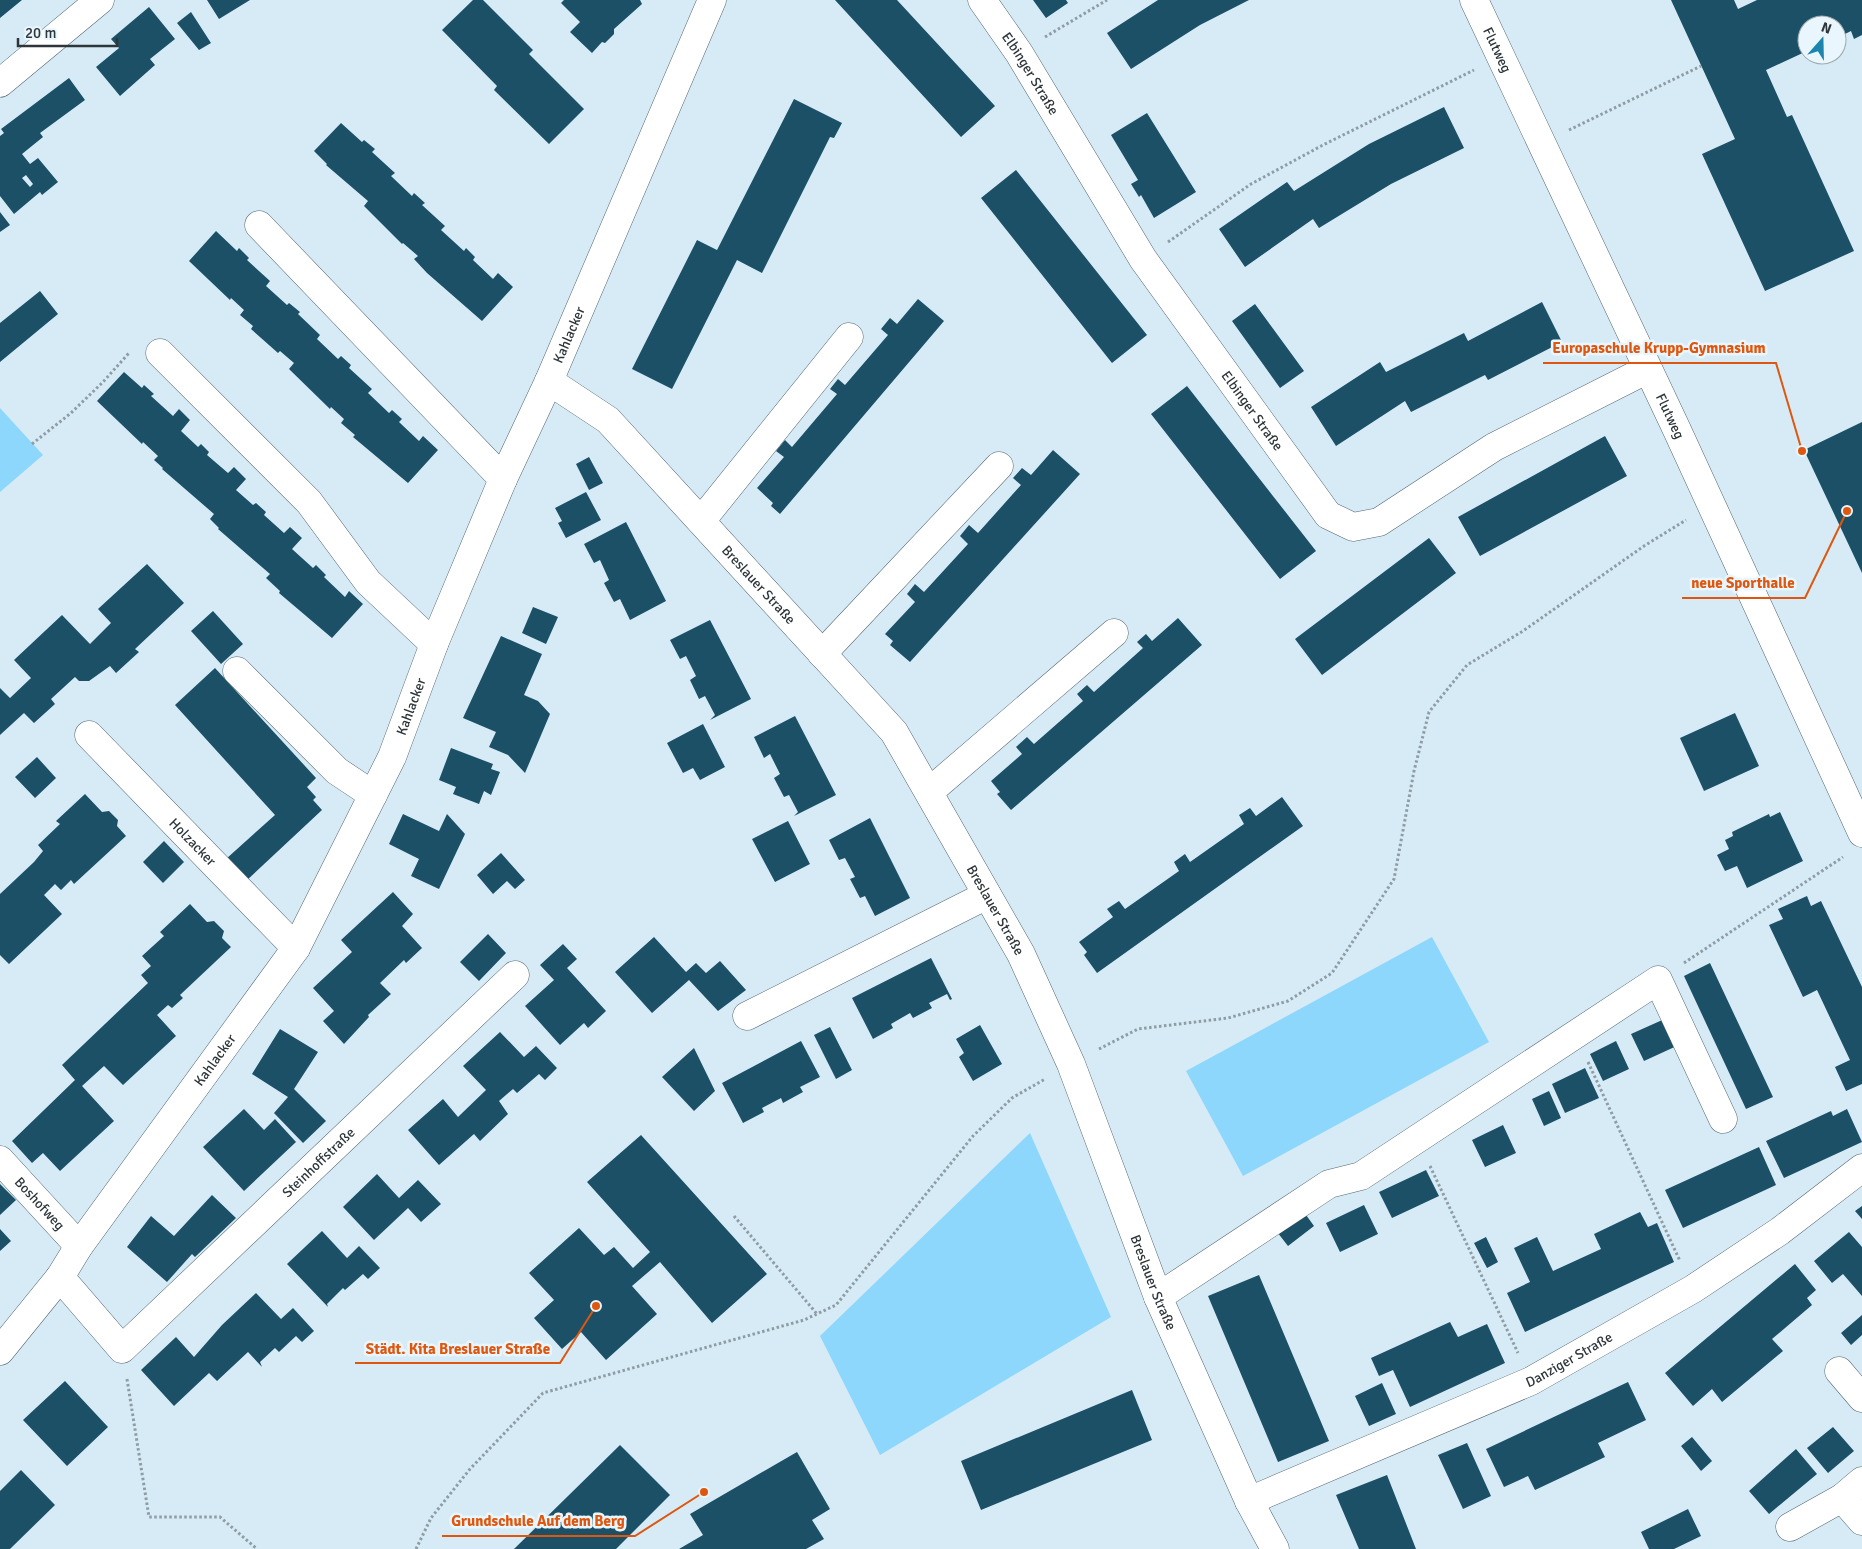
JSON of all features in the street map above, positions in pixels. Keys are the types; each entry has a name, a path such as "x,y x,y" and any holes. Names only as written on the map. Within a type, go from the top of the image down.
{"street":[{"path":"0,83 100,0"},
{"name":"Kahlacker","path":"0,1351 60,1277 79,1246 296,948 392,757 434,644 503,479 549,381 712,0"},
{"name":"Elbinger Straße","path":"982,0 1019,53 1143,259 1328,515 1353,527 1379,522 1494,447 1648,369"},
{"name":"Flutweg","path":"1474,0 1648,369 1862,833"},
{"path":"259,225 503,479"},
{"path":"701,521 849,337"},
{"path":"160,353 309,502 368,582 434,644"},
{"name":"Breslauer Straße","path":"549,381 608,420 894,732 1021,954 1070,1064 1158,1297 1249,1501 1275,1549"},
{"path":"822,654 999,466"},
{"path":"929,792 1114,633"},
{"path":"236,671 337,771 373,795"},
{"name":"Holzacker","path":"89,735 296,948"},
{"path":"747,1016 987,895"},
{"name":"Steinhoffstraße","path":"122,1349 515,975"},
{"path":"1158,1297 1329,1184 1362,1176 1658,980 1723,1119"},
{"name":"Boshofweg","path":"0,1160 79,1246"},
{"name":"Danziger Straße","path":"1249,1501 1531,1381 1693,1289 1780,1231 1862,1168"},
{"path":"60,1277 122,1349"},
{"path":"1839,1371 1862,1398"},
{"path":"1790,1526 1852,1489 1862,1521"}],"path":[{"path":"1019,53 1107,0"},
{"path":"1143,259 1251,184 1323,145 1501,56"},
{"path":"1542,144 1701,66"},
{"path":"32,444 71,413 104,382 137,346 160,353"},
{"path":"416,1549 430,1518 470,1469 543,1394 804,1320 836,1305 973,1136 1012,1098 1070,1064 1138,1029 1228,1018 1288,1001 1332,973 1394,879 1414,771 1429,712 1468,665 1523,631 1644,546 1710,506"},
{"path":"1658,980 1846,855"},
{"path":"1575,1034 1693,1289"},
{"path":"1417,1139 1531,1381"},
{"path":"734,1216 817,1314"},
{"path":"122,1349 150,1517 220,1517 257,1549"}],"shaded area":[{"path":"0,408 43,455 0,492"},
{"path":"1432,937 1489,1042 1243,1176 1186,1071"},
{"path":"1030,1133 1111,1317 880,1455 820,1336"}],"building":[{"path":"0,0 22,0 0,18"},
{"path":"207,0 250,0 219,19"},
{"path":"473,0 483,0 533,50 529,54 584,109 549,144 494,90 497,86 442,30"},
{"path":"564,0 640,0 642,4 614,29 614,34 605,43 602,42 592,53 570,32 580,22 561,3"},
{"path":"835,0 897,0 995,106 961,137"},
{"path":"1033,0 1066,0 1068,3 1046,18"},
{"path":"1158,0 1249,0 1200,25 1131,69 1107,33"},
{"path":"1671,0 1734,0 1738,9 1757,0 1862,0 1862,35 1854,39 1851,31 1847,33 1847,15 1797,15 1797,56 1766,70 1787,117 1792,115 1854,251 1765,291 1702,154 1735,139"},
{"path":"149,7 175,39 150,59 155,65 120,96 96,67 119,48 111,39"},
{"path":"191,12 211,43 199,50 177,23"},
{"path":"69,78 85,100 40,133 43,137 22,154 30,164 38,158 58,182 42,195 40,192 14,214 0,196 0,136 4,133 1,129","holes":["26,175 33,184 30,187 22,178"]},
{"path":"794,99 842,123 834,138 830,137 762,273 737,260 672,389 632,369 697,240 717,250"},
{"path":"1444,107 1464,148 1391,184 1319,228 1313,219 1245,267 1219,229 1287,182 1294,191 1369,144"},
{"path":"1147,113 1196,192 1154,218 1141,195 1139,197 1131,184 1138,180 1111,135"},
{"path":"341,123 362,142 364,140 375,149 372,152 395,173 391,176 412,196 414,193 425,203 422,205 445,226 441,230 464,251 466,248 475,257 473,260 493,279 498,273 513,287 482,321 427,273 414,259 418,256 402,244 364,206 368,201 326,165 314,151"},
{"path":"1016,170 1147,335 1112,363 981,198"},
{"path":"0,212 10,225 0,232"},
{"path":"216,231 237,251 239,248 249,258 247,260 270,281 266,286 287,305 289,303 300,312 298,314 320,335 317,339 338,359 341,356 351,365 349,368 372,389 368,393 389,413 392,410 402,419 399,422 419,441 423,436 438,450 408,483 353,437 355,435 341,423 344,419 331,407 330,409 289,369 294,363 280,351 278,353 251,329 253,326 240,315 244,310 231,298 230,300 189,261"},
{"path":"40,291 58,314 0,362 0,323"},
{"path":"918,299 944,321 780,514 771,506 773,503 757,488 784,457 776,451 785,440 792,447 837,394 830,389 838,379 845,385 888,335 881,329 890,318 897,324"},
{"path":"1542,302 1562,342 1488,380 1485,375 1411,412 1405,401 1336,446 1311,407 1380,362 1386,372 1464,333 1468,341"},
{"path":"1255,304 1304,371 1280,388 1232,321"},
{"path":"124,372 142,388 144,385 154,394 151,396 173,416 179,409 190,420 181,431 198,447 201,444 209,452 207,455 228,473 234,467 246,479 236,490 253,505 256,503 266,512 264,515 284,533 290,527 302,538 292,549 313,568 316,565 326,575 324,577 345,597 349,591 363,604 332,638 279,593 280,591 266,578 270,574 218,529 210,519 214,514 162,469 154,460 158,456 143,442 142,444 97,401"},
{"path":"1187,386 1316,551 1280,579 1151,414"},
{"path":"1862,422 1862,573 1804,450"},
{"path":"1605,436 1627,476 1480,556 1458,517"},
{"path":"1053,450 1080,474 910,662 890,645 893,641 885,634 915,602 907,594 915,584 924,592 968,544 960,536 969,525 978,533 1021,485 1013,478 1022,468 1031,475"},
{"path":"589,457 603,483 589,490 576,464"},
{"path":"586,492 601,520 566,538 558,523 562,521 555,508"},
{"path":"626,522 666,601 630,620 620,599 614,602 604,583 609,580 600,560 594,563 584,544"},
{"path":"1429,538 1456,573 1322,675 1295,639"},
{"path":"147,564 184,603 135,649 139,652 116,673 110,666 89,681 79,681 75,677 51,699 55,704 34,723 24,713 0,735 0,688 10,698 31,678 14,660 62,615 90,644 111,623 98,609"},
{"path":"533,607 558,617 546,644 522,633"},
{"path":"213,611 243,644 221,664 191,631"},
{"path":"1178,618 1202,645 1011,810 997,794 1000,792 991,781 1022,754 1016,747 1027,737 1034,744 1083,701 1077,694 1087,685 1094,692 1143,648 1137,642 1146,634 1152,641"},
{"path":"710,620 751,699 710,720 715,715 705,696 699,699 690,680 696,676 686,656 680,659 670,640"},
{"path":"501,636 542,654 524,695 538,701 550,714 525,773 508,755 489,747 496,732 463,718"},
{"path":"215,668 316,778 307,787 316,797 313,800 322,810 246,881 226,859 275,815 175,705"},
{"path":"1735,713 1759,766 1704,791 1680,738"},
{"path":"795,716 836,795 794,816 798,812 789,795 784,797 774,778 780,774 770,754 764,758 754,737"},
{"path":"703,724 725,767 700,780 693,768 683,773 667,743"},
{"path":"451,748 493,764 491,769 500,772 491,795 484,791 479,804 453,794 456,787 439,780"},
{"path":"37,757 56,778 35,798 15,777"},
{"path":"85,794 102,812 109,811 118,820 117,826 126,836 74,884 71,880 61,890 55,884 44,895 62,914 9,964 0,955 0,894 34,862 43,851 38,845 60,824 56,821"},
{"path":"1282,797 1303,826 1097,973 1084,955 1087,952 1079,942 1113,917 1107,909 1119,901 1125,909 1179,871 1174,862 1185,854 1190,862 1244,824 1239,815 1250,808 1256,816"},
{"path":"1780,812 1803,861 1747,888 1737,866 1725,871 1717,855 1729,849 1725,840 1733,836 1732,832 1769,814 1770,817"},
{"path":"403,814 439,831 447,814 465,834 439,889 411,876 419,859 389,844"},
{"path":"870,818 910,898 875,916 865,896 860,898 850,879 855,877 845,858 839,860 829,840"},
{"path":"788,821 810,864 775,882 752,839"},
{"path":"164,841 184,862 163,883 143,862"},
{"path":"501,853 525,880 515,889 507,881 493,894 477,875"},
{"path":"393,892 413,914 402,926 422,948 406,963 404,960 380,983 391,994 368,1015 369,1017 344,1044 323,1021 334,1011 313,988 352,952 341,940"},
{"path":"1807,896 1811,906 1821,901 1862,987 1862,1084 1846,1091 1835,1067 1850,1060 1817,990 1803,997 1769,925 1783,919 1778,909"},
{"path":"190,904 207,922 214,921 224,931 222,938 231,947 180,995 183,998 172,1008 168,1005 157,1015 176,1036 123,1085 104,1066 82,1086 114,1121 60,1171 43,1153 32,1163 12,1141 75,1080 62,1065 148,983 141,975 151,966 142,956 164,936 160,932"},
{"path":"488,934 506,953 479,981 460,962"},
{"path":"654,937 686,972 696,963 706,973 720,961 746,990 718,1011 689,980 652,1013 615,972"},
{"path":"563,944 577,959 567,968 606,1011 588,1028 584,1023 560,1045 525,1006 554,980 540,965"},
{"path":"931,958 952,999 950,1000 947,994 929,1003 932,1008 913,1018 910,1013 891,1024 893,1028 873,1039 852,998"},
{"path":"1710,963 1773,1097 1746,1109 1684,976"},
{"path":"1669,1017 1681,1044 1644,1061 1631,1034"},
{"path":"980,1025 1002,1064 973,1081 959,1057 964,1053 956,1039"},
{"path":"830,1027 852,1070 836,1079 814,1035"},
{"path":"280,1029 318,1052 294,1089 326,1121 303,1143 274,1113 288,1097 252,1074"},
{"path":"500,1032 524,1057 536,1046 557,1068 545,1080 539,1074 517,1093 513,1089 499,1101 508,1114 480,1141 474,1134 439,1165 408,1130 443,1099 458,1117 486,1090 463,1066"},
{"path":"801,1041 820,1077 800,1087 803,1092 783,1103 781,1098 762,1108 764,1112 743,1123 722,1083"},
{"path":"1616,1041 1629,1069 1603,1081 1590,1054"},
{"path":"694,1048 715,1091 694,1111 662,1077"},
{"path":"1585,1068 1599,1098 1565,1113 1552,1084"},
{"path":"1549,1091 1561,1118 1544,1126 1532,1099"},
{"path":"244,1109 264,1130 275,1119 296,1142 244,1191 203,1147"},
{"path":"1847,1109 1862,1142 1784,1178 1766,1141 1831,1111 1833,1116"},
{"path":"1503,1125 1516,1153 1485,1167 1472,1140"},
{"path":"641,1135 767,1274 712,1323 660,1262 632,1286 657,1314 606,1360 581,1332 562,1349 534,1318 554,1300 529,1273 579,1228 604,1255 614,1247 633,1268 650,1252 587,1182"},
{"path":"1759,1147 1776,1185 1683,1228 1665,1190"},
{"path":"1426,1170 1439,1196 1392,1218 1379,1192"},
{"path":"377,1174 399,1198 418,1180 441,1204 421,1222 408,1208 374,1240 343,1207"},
{"path":"0,1184 16,1200 0,1215"},
{"path":"212,1195 236,1218 195,1257 192,1254 167,1282 127,1247 151,1216 174,1236"},
{"path":"1364,1205 1378,1234 1340,1252 1326,1223"},
{"path":"1862,1206 1862,1219 1855,1211"},
{"path":"1301,1208 1314,1226 1288,1246 1274,1228"},
{"path":"1640,1212 1648,1227 1657,1223 1674,1262 1525,1332 1507,1293 1530,1282 1514,1248 1537,1237 1553,1271 1601,1249 1594,1234"},
{"path":"0,1229 11,1241 0,1251"},
{"path":"322,1231 347,1258 359,1246 380,1268 368,1279 363,1274 345,1290 343,1288 327,1304 328,1307 287,1264"},
{"path":"1849,1232 1862,1247 1862,1296 1843,1274 1832,1283 1814,1261"},
{"path":"1486,1237 1498,1262 1487,1268 1474,1243"},
{"path":"1795,1264 1816,1290 1807,1298 1812,1305 1772,1339 1783,1351 1722,1402 1712,1389 1693,1406 1665,1373"},
{"path":"1259,1275 1329,1441 1278,1462 1208,1296"},
{"path":"256,1293 281,1319 293,1308 314,1331 302,1342 296,1336 279,1352 275,1348 260,1362 262,1367 248,1352 217,1381 209,1373 174,1406 141,1370 176,1337 194,1357 222,1325"},
{"path":"1862,1315 1862,1335 1851,1345 1841,1333"},
{"path":"1450,1322 1458,1337 1487,1324 1505,1363 1410,1407 1393,1370 1379,1376 1371,1358"},
{"path":"65,1381 108,1427 67,1466 23,1420"},
{"path":"1628,1382 1646,1420 1598,1443 1605,1457 1535,1490 1528,1476 1504,1487 1486,1449"},
{"path":"1382,1383 1396,1414 1369,1426 1355,1396"},
{"path":"1132,1390 1152,1440 981,1510 961,1461"},
{"path":"1833,1427 1854,1451 1828,1473 1807,1448"},
{"path":"1692,1437 1712,1461 1701,1471 1681,1446"},
{"path":"1467,1443 1491,1496 1463,1509 1438,1455"},
{"path":"620,1445 670,1495 616,1549 514,1549"},
{"path":"1796,1449 1817,1474 1769,1514 1749,1491"},
{"path":"797,1452 830,1509 812,1520 824,1539 806,1549 679,1549 703,1535 690,1514"},
{"path":"21,1470 55,1505 10,1549 0,1549 0,1491"},
{"path":"1387,1475 1416,1549 1359,1549 1336,1495"},
{"path":"1688,1509 1701,1536 1674,1549 1649,1549 1641,1532"}],"place":[{"name":"Europaschule Krupp-Gymnasium","path":"1802,451"},
{"name":"neue Sporthalle","path":"1847,511"},
{"name":"Städt. Kita Breslauer Straße","path":"596,1306"},
{"name":"Grundschule Auf dem Berg","path":"704,1492"}]}
